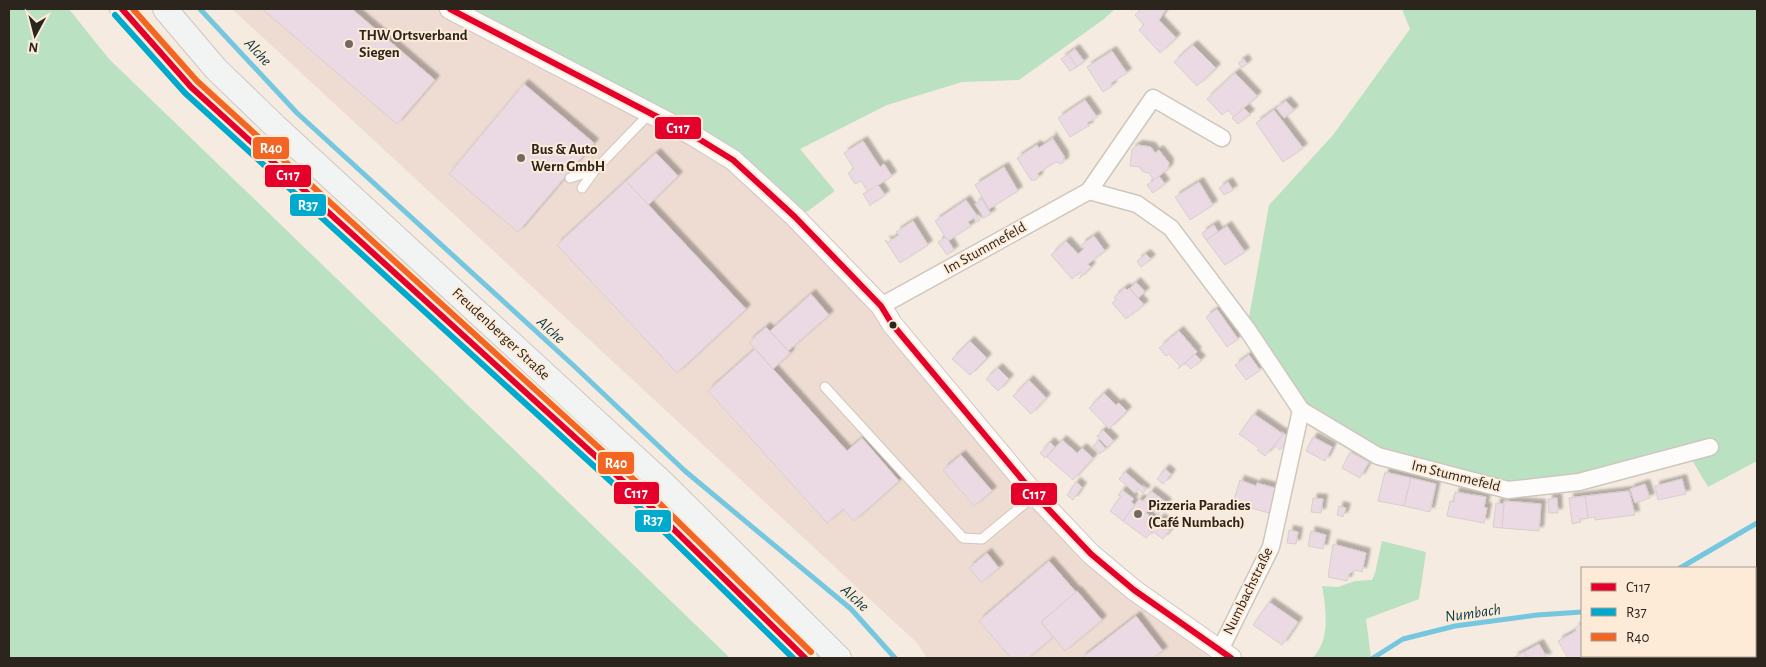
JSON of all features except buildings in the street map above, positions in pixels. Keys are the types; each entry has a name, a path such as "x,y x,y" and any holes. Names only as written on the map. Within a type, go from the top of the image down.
{"main road":[{"name":"Freudenberger Straße","path":"122,9 191,87 647,503 805,658"},
{"name":"Freudenberger Straße","path":"165,9 216,69 275,126 663,483 839,658"}],"street":[{"name":"Numbachstraße","path":"450,9 650,113 733,160 795,217 881,306 892,324 1035,495 1091,554 1134,590 1225,654 1271,547 1301,410"},
{"name":"Im Stummefeld","path":"881,306 1088,191 1153,98 1222,138"},
{"name":"Im Stummefeld","path":"1088,191 1136,204 1171,228 1247,329 1301,410 1378,456 1508,490 1579,482 1710,447"}],"lane":[{"path":"582,188 595,170 650,113"},
{"path":"570,178 595,170"},
{"path":"826,387 963,538 982,539 1035,495"}],"shaded area":[{"path":"232,9 450,9 650,113 770,193 1035,495 1220,650 1205,658 927,658 916,642"}],"green space":[{"path":"9,9 69,9 109,59 730,658 9,658"},
{"path":"450,9 1115,9 1019,80 962,82 887,105 800,149 835,191 808,211 795,217 733,160"},
{"path":"1402,9 1757,9 1757,461 1708,487 1692,460 1708,448 1508,490 1378,456 1301,410 1247,329 1269,205 1333,135 1410,29"},
{"path":"1382,541 1426,552 1419,599 1366,619 1371,658 1312,658 1318,651 1325,634 1326,614 1322,586 1338,587 1355,581 1372,580"}],"waterway":[{"name":"Alche","path":"200,9 297,113 573,365 685,471 851,609 895,658"},
{"name":"Numbach","path":"1682,567 1757,523"},
{"name":"Numbach","path":"1373,658 1403,639 1455,626 1537,615 1581,612"}],"transit line":[{"name":"C117","path":"122,9 191,87 647,503 805,658"},
{"name":"R40","path":"133,9 197,81 653,497 811,652"},
{"name":"C117","path":"450,9 694,136 733,160 795,217 881,306 892,324 1035,495 1091,554 1134,590 1231,658"},
{"name":"R37","path":"115,15 185,93 641,509 793,658"}],"place":[{"name":"THW Ortsverband Siegen","path":"349,44"},
{"name":"Bus & Auto Wern GmbH","path":"521,158"},
{"name":"Pizzeria Paradies (Café Numbach)","path":"1138,514"}]}
